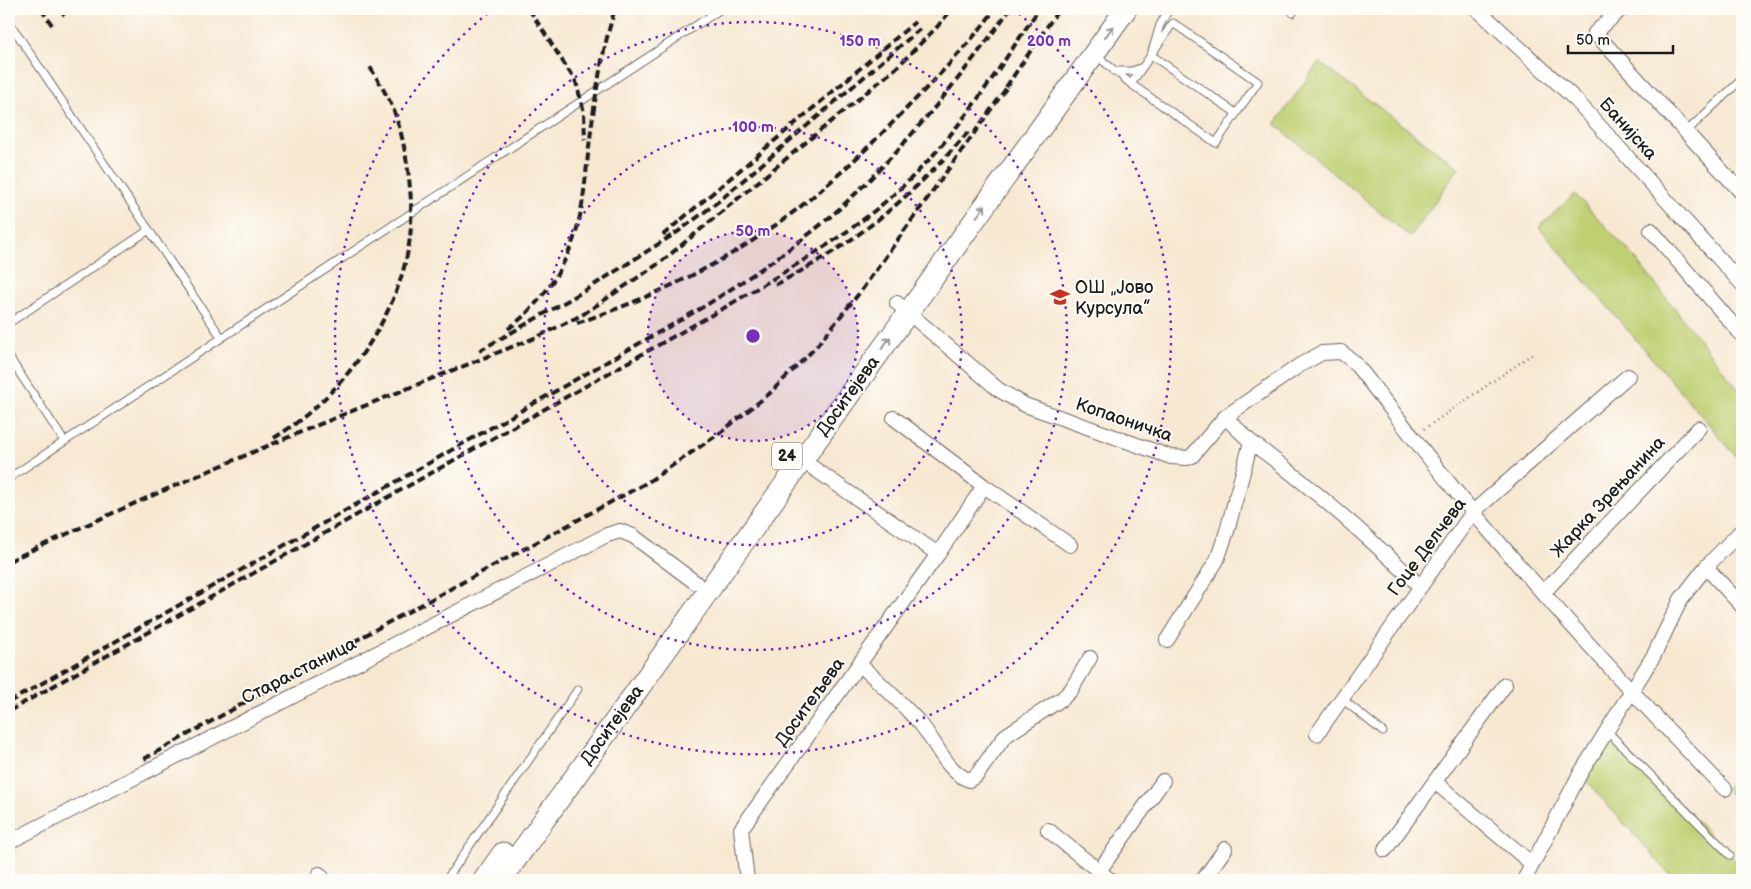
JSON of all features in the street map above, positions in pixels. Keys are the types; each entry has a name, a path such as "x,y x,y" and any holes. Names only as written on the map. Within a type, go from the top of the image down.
{"main road":[{"name":"Доситејева","path":"903,307 1107,9"},
{"name":"Доситејева","path":"501,880 796,456 903,307 1126,9"},
{"name":"Доситејева","path":"484,880 696,584 796,456"}],"street":[{"name":"Банијска","path":"1477,9 1575,98 1742,284"},
{"path":"1621,9 1595,33 1742,193"},
{"path":"1651,230 1742,335"},
{"name":"Копаоничка","path":"903,307 999,390 1026,405 1171,457 1183,459 1192,456 1225,417"},
{"path":"1420,586 1313,489 1251,442 1225,417 1300,365 1322,353 1340,352 1354,362 1473,512 1630,692 1725,789"},
{"name":"Гоце Делчева","path":"1318,734 1341,698 1473,512 1628,376"},
{"path":"894,418 984,486 1070,545"},
{"name":"Жарка Зрењанина","path":"1544,592 1699,428"},
{"path":"1167,640 1217,560 1227,531 1251,442"},
{"path":"796,456 938,554"},
{"name":"Доситељева","path":"748,880 740,829 860,666 984,486"},
{"name":"Стара станица","path":"9,842 607,535 620,532 633,536 696,584"},
{"path":"1524,880 1580,774 1654,655 1681,599 1706,567 1742,532"},
{"path":"1706,567 1742,606"},
{"path":"860,666 885,687 920,723 956,773 969,780 976,776 1005,736 1067,694 1090,658"},
{"path":"1386,850 1504,684"},
{"path":"1099,871 1163,781"},
{"path":"1435,782 1532,864"},
{"path":"1048,830 1110,880"},
{"path":"1204,880 1225,849"}],"lane":[{"path":"9,478 720,9"},
{"path":"1151,55 1160,25 1169,9"},
{"path":"9,22 221,338"},
{"path":"1094,53 1131,84 1216,143 1258,82 1173,23 1131,84"},
{"path":"1151,55 1236,113"},
{"path":"1114,71 1132,71 1143,67"},
{"path":"1687,131 1742,79"},
{"path":"9,323 149,230"},
{"path":"9,357 64,441"},
{"path":"446,880 578,689"},
{"path":"1341,698 1383,732"},
{"path":"1606,730 1730,855"}],"path":[{"path":"1414,437 1534,354"}],"green space":[{"path":"1319,62 1459,168 1410,237 1275,124"},
{"path":"1575,194 1631,253 1742,394 1742,463 1539,227"},
{"path":"1607,731 1742,867 1742,880 1667,880 1671,876 1580,774"},
{"path":"1742,774 1742,809 1725,789"}],"railway":[{"path":"41,9 52,25"},
{"path":"60,9 66,17"},
{"path":"529,9 576,82 584,112 585,140"},
{"path":"508,329 539,300 548,288 563,264 574,238 580,218 598,81 615,9"},
{"path":"9,561 139,501 337,417 537,337 582,315 661,262 896,68 937,27 952,9"},
{"path":"577,323 604,314 683,280 733,253 780,222 846,168 892,123 953,60 995,9"},
{"path":"9,702 705,306 762,268 817,228 873,176 935,107 1010,9"},
{"path":"9,711 724,308 832,242 892,196 934,154 989,83 1039,9"},
{"path":"1006,87 1059,9"},
{"path":"663,235 915,22"},
{"path":"479,351 586,290 679,231 719,201 920,29"},
{"path":"274,438 321,402 362,355 392,301 402,273 411,230 410,183 402,136 396,116 369,65"},
{"path":"144,759 380,627 648,482 720,433 769,394 815,348 861,291 1010,83"},
{"path":"775,285 831,253 880,218 925,178 969,131"}],"place":[{"name":"ОШ „Јово Курсула”","path":"1060,297"}]}
